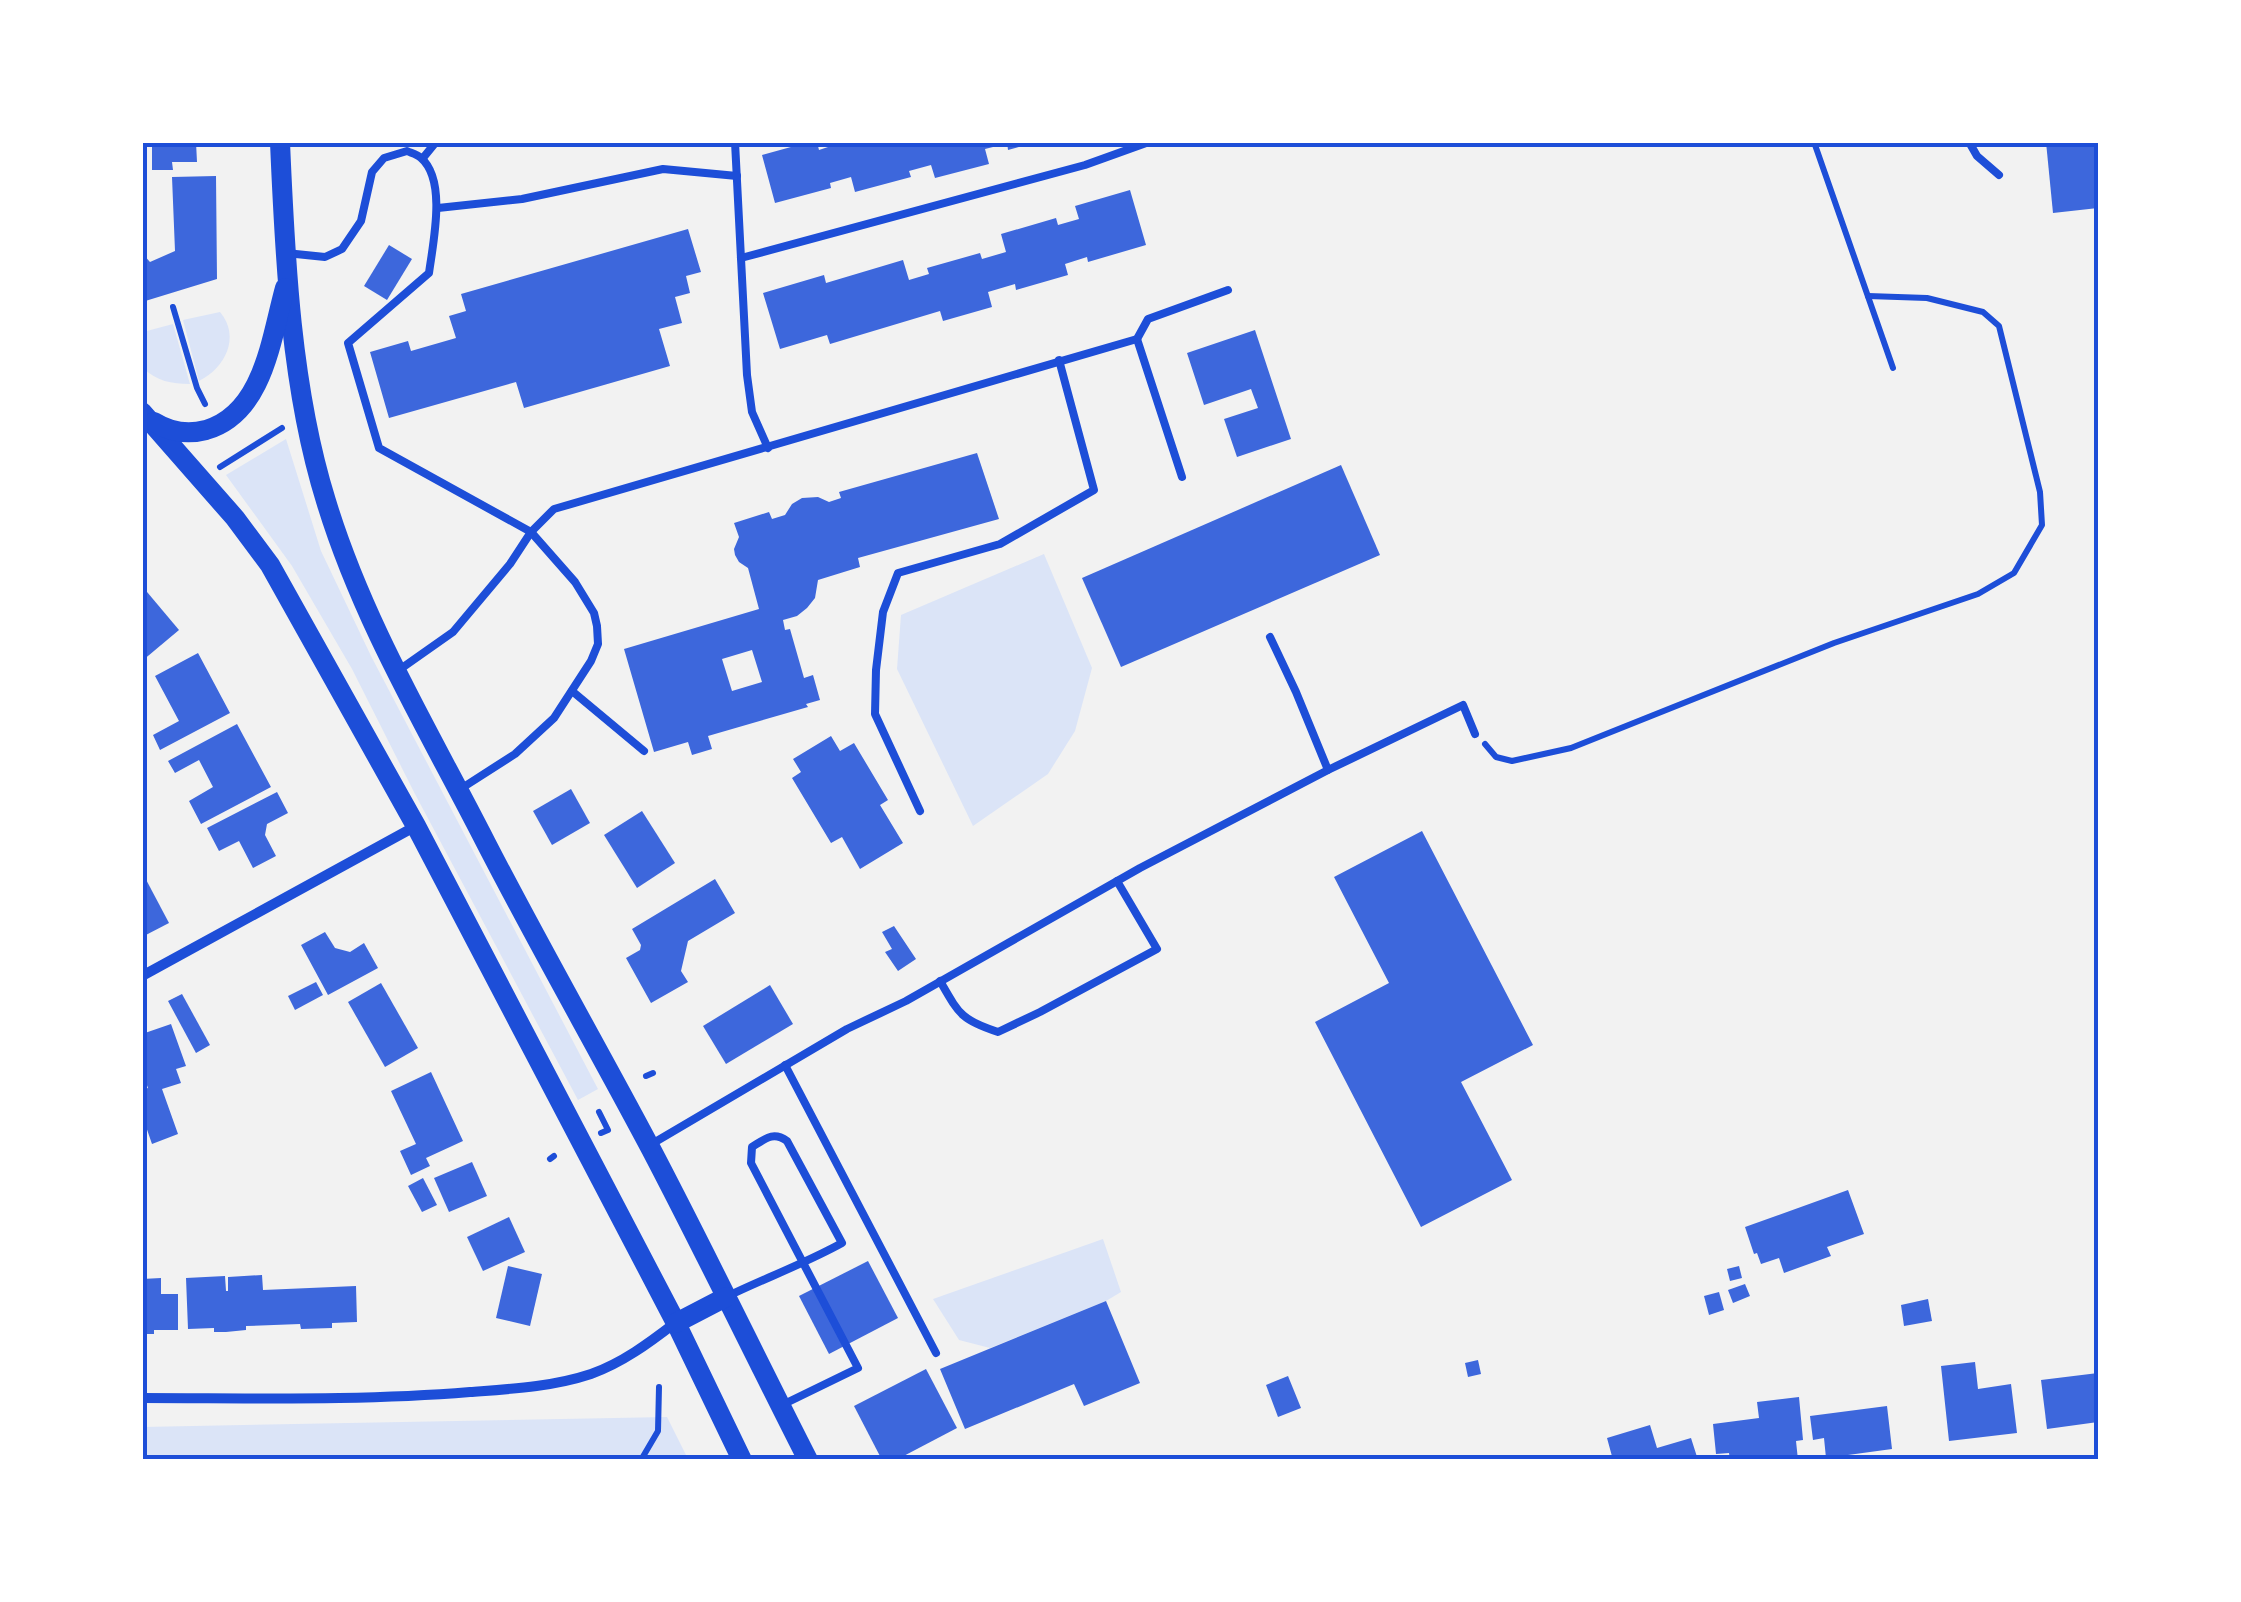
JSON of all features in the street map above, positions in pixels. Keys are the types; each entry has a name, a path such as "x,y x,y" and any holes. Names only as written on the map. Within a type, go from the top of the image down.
{"main road":[{"path":"280,142 285,252 304,416 326,500 356,586 396,672 649,1146 808,1460"},
{"path":"145,415 164,428 190,433 216,426 246,404 256,388 288,278"},
{"path":"145,415 236,518 270,565 416,826 676,1323 742,1460"},
{"path":"676,1323 726,1296"}],"street":[{"path":"142,976 416,826"},
{"path":"142,1398 425,1396 528,1387 596,1373 634,1354 676,1323"}],"lane":[{"path":"423,158 436,142"},
{"path":"735,142 747,375 752,412 768,448"},
{"path":"741,258 1085,165 1149,142"},
{"path":"1969,142 1977,156 1999,175"},
{"path":"285,252 325,257 342,249 361,221 372,172 384,158 407,150 423,158 433,180 438,208 428,273 348,343 379,448 531,532 588,600 597,626 598,644 585,673 554,718 514,754 458,791"},
{"path":"438,208 522,199 663,169 736,176"},
{"path":"396,672 454,632 531,532 554,510 1137,339 1148,319 1228,290"},
{"path":"1137,339 1182,477"},
{"path":"920,811 875,714 883,612 898,574 1000,544 1094,490 1059,360"},
{"path":"1270,637 1328,770"},
{"path":"572,691 644,750"},
{"path":"649,1146 847,1029 1328,770 1463,705 1475,734"},
{"path":"940,981 970,1023 998,1032 1157,949 1117,881"},
{"path":"785,1065 936,1353"},
{"path":"726,1296 804,1264 842,1243 786,1141 772,1135 752,1147 751,1163 804,1264 858,1368 780,1405"}],"path":[{"path":"1814,142 1893,368"},
{"path":"1475,734 1496,757 1512,761 1571,748 1834,643 1978,594 2014,573 2042,524 2040,492 2000,326 1983,312 1927,298 1868,296"},
{"path":"174,306 196,388 208,409"},
{"path":"220,468 282,428"},
{"path":"641,1460 658,1430 659,1387"}],"shaded area":[{"path":"220,312 229,332 227,351 216,368 199,381 183,320"},
{"path":"173,324 190,384 165,381 143,368 143,332"},
{"path":"286,439 321,551 371,656 598,1089 578,1100 352,669 292,566 226,475"},
{"path":"1044,554 1092,668 1075,731 1048,774 973,826 897,669 901,615"},
{"path":"1103,1239 1121,1292 990,1348 959,1340 933,1299"},
{"path":"667,1417 688,1459 143,1459 142,1427"}],"building":[{"path":"152,142 196,142 197,162 172,162 173,170 152,170"},
{"path":"817,142 819,150 843,142 1005,144 985,149 989,164 935,178 931,165 909,171 911,177 855,192 851,177 830,183 831,188 775,203 762,155"},
{"path":"1007,142 1030,142 1030,144 1008,150"},
{"path":"2046,142 2098,142 2098,208 2053,213"},
{"path":"216,176 217,279 142,302 142,253 150,262 175,251 172,177"},
{"path":"1130,190 1146,245 1088,262 1087,257 1065,264 1068,275 1016,290 1015,284 988,292 992,307 943,321 940,311 830,344 827,335 780,349 763,293 824,275 826,283 903,260 909,280 929,274 927,268 980,253 982,259 1006,252 1001,234 1056,218 1058,225 1079,219 1075,206"},
{"path":"688,229 701,272 686,276 690,293 675,297 682,323 659,329 670,366 524,408 516,382 389,418 370,352 408,341 411,351 456,338 449,316 466,311 461,294"},
{"path":"389,245 412,259 387,300 364,286"},
{"path":"1255,330 1291,439 1237,457 1224,419 1258,408 1251,389 1204,405 1187,353"},
{"path":"977,453 999,519 858,558 860,567 818,580 815,598 807,608 783,620 785,630 790,629 804,678 813,675 820,700 708,736 712,749 692,755 688,742 654,752 624,649 759,609 748,568 735,555 739,537 734,523 769,512 772,519 785,515 802,498 818,497 829,502 841,498 839,492","holes":["752,650 762,682 732,691 722,659"]},
{"path":"1341,465 1380,555 1121,667 1082,578"},
{"path":"142,586 179,630 142,661"},
{"path":"198,653 230,713 160,750 153,735 179,721 155,676"},
{"path":"237,724 271,787 201,824 189,801 213,787 199,760 175,773 168,761"},
{"path":"831,736 840,751 854,743 888,800 880,805 903,843 860,869 842,837 831,843 792,778 801,772 793,759"},
{"path":"571,789 590,823 552,845 533,811"},
{"path":"277,792 288,813 267,824 265,835 276,856 253,868 239,841 219,851 207,828"},
{"path":"642,811 675,863 637,888 604,835"},
{"path":"1422,831 1533,1045 1461,1082 1512,1180 1421,1227 1315,1022 1389,983 1334,877"},
{"path":"142,872 169,923 142,937"},
{"path":"715,879 735,913 688,941 681,971 688,982 651,1003 626,958 640,950 632,929"},
{"path":"894,926 916,959 898,971 885,952 892,949 882,932"},
{"path":"325,932 335,948 350,952 364,943 378,968 328,995 301,945"},
{"path":"316,982 323,995 295,1010 288,996"},
{"path":"381,983 418,1048 385,1067 348,1002"},
{"path":"770,985 793,1024 726,1064 703,1026"},
{"path":"182,994 210,1045 196,1053 168,1001"},
{"path":"171,1024 186,1066 176,1069 181,1083 162,1089 178,1134 152,1144 142,1115 142,1090 148,1088 142,1081 142,1034"},
{"path":"431,1072 463,1141 426,1158 430,1166 411,1175 400,1151 416,1144 391,1091"},
{"path":"472,1162 487,1196 449,1212 434,1178"},
{"path":"423,1178 437,1205 422,1212 408,1186"},
{"path":"1848,1190 1864,1234 1827,1247 1831,1256 1784,1273 1779,1258 1761,1264 1745,1227"},
{"path":"509,1217 525,1252 483,1271 467,1237"},
{"path":"868,1261 898,1318 829,1354 799,1296"},
{"path":"508,1266 542,1274 530,1326 496,1318"},
{"path":"1739,1266 1742,1278 1730,1281 1727,1269"},
{"path":"262,1275 263,1290 356,1286 357,1322 332,1323 332,1328 301,1329 300,1324 246,1326 246,1330 226,1332 214,1332 214,1328 188,1329 186,1278 225,1276 228,1291 228,1277"},
{"path":"161,1278 161,1294 178,1294 178,1330 142,1334 142,1279"},
{"path":"1745,1284 1750,1296 1733,1303 1728,1290"},
{"path":"1719,1292 1724,1310 1709,1315 1704,1296"},
{"path":"1928,1299 1932,1321 1904,1326 1901,1305"},
{"path":"1106,1301 1140,1383 1084,1406 1074,1384 965,1429 940,1369"},
{"path":"1478,1360 1481,1374 1468,1377 1465,1363"},
{"path":"1975,1362 1978,1389 2011,1384 2017,1433 1949,1441 1941,1366"},
{"path":"926,1369 957,1428 896,1460 882,1460 854,1406"},
{"path":"2098,1373 2098,1422 2047,1429 2041,1380"},
{"path":"1288,1376 1301,1408 1278,1417 1266,1385"},
{"path":"1799,1397 1803,1440 1796,1441 1798,1460 1730,1460 1729,1453 1716,1454 1713,1424 1759,1418 1757,1402"},
{"path":"1887,1406 1892,1449 1826,1458 1824,1438 1813,1440 1810,1416"},
{"path":"1650,1425 1657,1448 1691,1438 1698,1460 1613,1460 1607,1438"}]}
